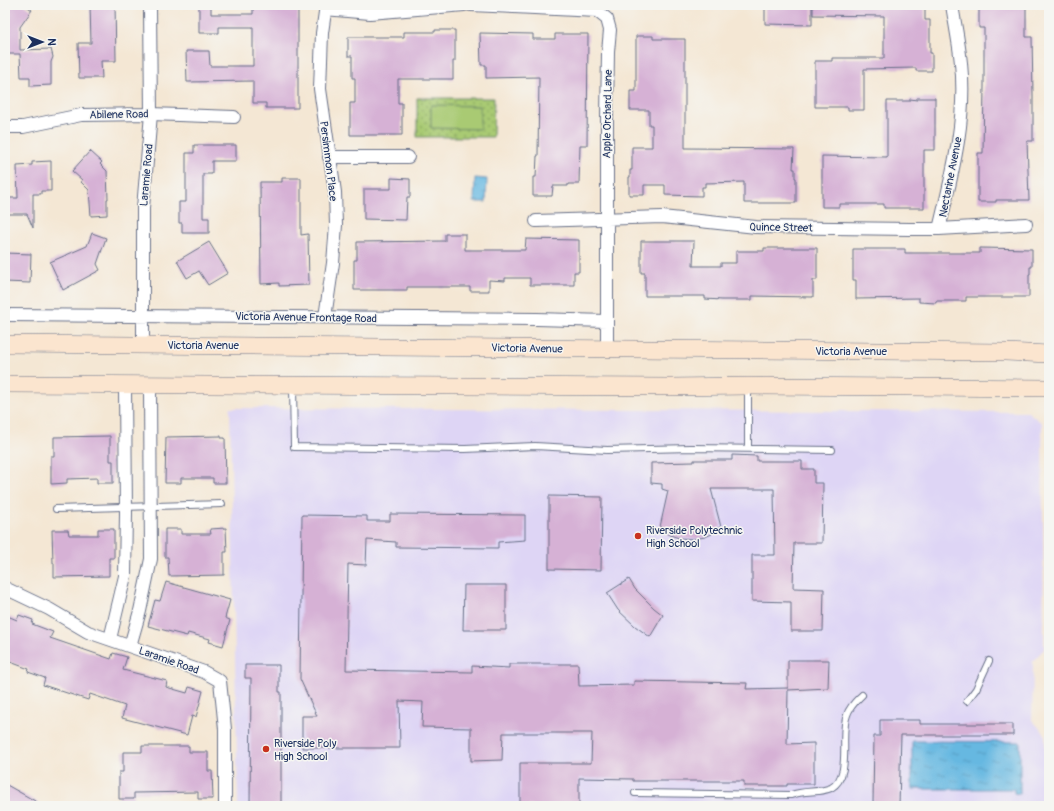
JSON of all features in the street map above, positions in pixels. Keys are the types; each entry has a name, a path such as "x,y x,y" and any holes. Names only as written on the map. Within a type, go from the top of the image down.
{"main road":[{"name":"Victoria Avenue","path":"5,344 989,352 1049,354"},
{"path":"5,384 125,386 670,388 748,386 1049,388"}],"street":[{"name":"Laramie Road","path":"143,345 143,208 152,114 150,5"},
{"path":"326,7 370,13 464,5"},
{"name":"Apple Orchard Lane","path":"471,5 597,11 607,19 610,30 607,104 607,349"},
{"name":"Nectarine Avenue","path":"939,229 956,157 962,94 961,63 952,5"},
{"name":"Persimmon Place","path":"325,318 333,263 336,225 335,192 320,89 322,33 326,7"},
{"name":"Abilene Road","path":"5,127 22,127 81,115 152,114 234,117"},
{"path":"330,157 408,157"},
{"name":"Quince Street","path":"536,221 662,217 756,227 939,229 1026,224"},
{"name":"Victoria Avenue Frontage Road","path":"5,315 606,320"},
{"path":"110,639 125,576 125,386"},
{"path":"130,646 152,559 150,386"},
{"name":"Laramie Road","path":"5,588 49,609 88,632 204,672 220,681 225,728 225,806"}],"lane":[{"path":"293,386 294,448 465,449 535,446 607,450 748,448 832,450"},
{"path":"748,386 748,448"},
{"path":"56,509 222,504"},
{"path":"966,701 976,689 989,661"},
{"path":"635,793 791,795 800,792 822,791 830,788 837,784 841,777 846,716 850,706 862,695"}],"shaded area":[{"name":"Riverside Polytechnic High School","path":"230,408 1028,412 1042,423 1044,649 1033,661 1032,720 1045,734 1045,806 238,806"}],"green space":[{"path":"417,98 494,98 493,137 417,137"},
{"path":"431,105 480,106 480,129 431,128"}],"water":[{"path":"475,178 487,179 486,202 474,202"},
{"path":"912,741 1020,742 1020,794 1014,793 1014,789 912,789"}],"building":[{"path":"5,5 25,5 32,10 20,27 20,50 51,49 53,57 51,62 51,85 30,86 30,77 21,77 20,54 7,54"},
{"path":"90,5 115,5 116,61 101,61 102,78 79,78 78,43 91,43"},
{"path":"199,5 211,5 211,14 253,14 253,5 298,5 298,108 266,108 266,103 253,103 253,81 187,82 186,51 209,51 210,66 253,66 253,27 219,27 219,33 199,33"},
{"path":"765,5 812,5 812,25 765,24"},
{"path":"813,5 925,5 925,20 930,20 930,53 932,53 932,71 916,71 916,68 864,69 864,110 848,110 848,107 815,107 815,61 832,61 832,58 884,58 884,16 813,15"},
{"path":"979,5 1026,5 1026,37 1032,37 1033,95 1033,141 1027,141 1029,200 996,200 996,202 978,202 978,153 983,153 984,86 984,28 979,28"},
{"path":"435,30 455,30 455,61 453,61 453,79 398,79 398,103 402,103 402,135 350,135 350,103 355,103 355,78 352,78 352,56 348,56 348,37 404,37 404,32 435,32"},
{"path":"480,33 533,34 533,39 555,39 555,34 588,34 587,145 580,145 579,184 553,186 552,196 533,196 533,177 536,177 538,156 539,77 486,78 486,65 481,65"},
{"path":"636,36 653,36 653,39 685,39 685,148 794,149 793,169 795,169 796,178 796,203 744,203 744,182 705,183 705,187 702,187 702,196 665,195 665,185 644,185 644,195 629,195 629,177 630,170 632,170 632,147 652,147 652,125 649,125 649,110 630,110 630,91 636,91"},
{"path":"917,98 935,98 935,150 924,150 924,208 884,208 884,204 839,204 839,207 822,207 822,156 887,157 887,101 910,101 910,99 917,100"},
{"path":"194,145 236,145 236,161 212,161 212,174 203,174 203,218 209,218 209,233 182,233 182,223 179,223 179,202 186,202 186,153 194,153"},
{"path":"90,151 102,162 100,164 107,171 107,215 91,216 89,190 81,182 82,180 72,171"},
{"path":"51,161 51,191 41,191 41,194 33,194 33,228 27,214 7,214 7,198 18,198 17,166 32,165 32,162"},
{"path":"282,178 301,178 301,235 308,234 309,285 279,286 279,283 261,284 260,182 282,182"},
{"path":"391,178 410,179 410,197 407,197 406,220 364,219 364,189 391,189"},
{"path":"92,233 106,238 97,264 100,270 63,290 50,262 87,246"},
{"path":"445,234 465,234 465,250 525,250 526,239 579,240 579,272 574,272 574,285 530,285 530,278 505,278 505,281 489,280 489,291 470,291 470,287 407,287 407,290 354,290 354,260 357,260 357,242 445,241"},
{"path":"641,241 694,241 693,266 721,266 721,263 736,263 736,251 764,251 764,248 817,248 817,280 813,280 813,297 752,296 752,300 722,300 705,299 705,296 645,296 645,273 641,273"},
{"path":"209,242 228,273 208,285 199,271 187,278 177,261"},
{"path":"980,248 1032,249 1032,267 1030,267 1029,274 1029,297 966,297 966,301 936,301 936,303 919,302 919,298 856,299 856,280 853,280 853,249 905,249 905,253 980,253"},
{"path":"5,253 31,254 30,283 5,282"},
{"path":"110,436 110,461 113,461 113,483 97,483 97,478 67,479 67,483 51,484 51,456 54,456 54,437"},
{"path":"221,436 221,438 225,438 226,483 213,483 213,478 181,478 181,483 165,483 166,437"},
{"path":"732,455 757,456 757,461 802,461 802,469 814,469 814,483 823,483 822,543 794,543 793,588 824,589 823,631 791,631 791,602 752,601 752,555 775,555 774,489 711,489 721,527 711,531 712,534 705,537 694,539 679,538 667,534 667,530 660,527 668,491 662,489 662,484 651,483 651,463 694,462 694,460 732,460"},
{"path":"549,496 602,497 601,570 549,569"},
{"path":"390,514 525,515 525,540 498,542 498,548 396,547 396,542 367,540 366,565 348,564 346,670 472,672 472,666 509,668 509,664 578,664 579,686 634,685 634,681 747,683 746,689 788,688 788,660 829,660 828,688 788,690 787,744 814,743 814,784 787,784 787,786 744,786 744,781 633,781 633,779 579,778 579,806 520,806 520,763 591,763 592,733 503,733 502,760 471,761 471,728 422,727 423,702 399,701 400,748 302,748 302,716 317,716 300,679 302,515 367,516 367,521 390,521"},
{"path":"226,528 227,552 224,552 224,575 169,576 168,557 165,557 165,529 181,529 181,534 211,534 210,529"},
{"path":"98,529 114,529 114,558 109,558 109,576 54,577 52,530 68,530 69,535 98,535"},
{"path":"629,579 635,589 663,615 650,637 635,626 618,610 607,593"},
{"path":"166,582 230,600 225,618 230,620 223,646 209,642 210,639 188,633 187,636 148,626 155,600 160,601"},
{"path":"464,585 506,585 506,630 463,630"},
{"path":"5,615 17,620 19,615 33,620 32,624 53,632 50,638 111,659 113,653 127,657 123,670 167,681 166,687 187,693 189,687 203,691 196,717 192,716 187,735 122,718 125,706 90,694 88,700 43,685 45,678 28,672 29,669 5,660"},
{"name":"Riverside Poly High School","path":"245,665 279,665 279,692 281,692 281,806 250,806 251,678 245,678"},
{"path":"880,720 920,720 920,724 1013,724 1013,735 901,735 899,805 873,804 874,736 880,736"},
{"path":"142,746 189,746 189,752 208,752 208,771 212,771 213,799 198,799 198,792 134,793 134,799 119,799 119,772 123,772 123,752 142,752"},
{"path":"5,784 44,806 5,806"}],"place":[{"name":"Riverside Polytechnic High School","path":"638,536"},
{"name":"Riverside Poly High School","path":"266,749"}]}
